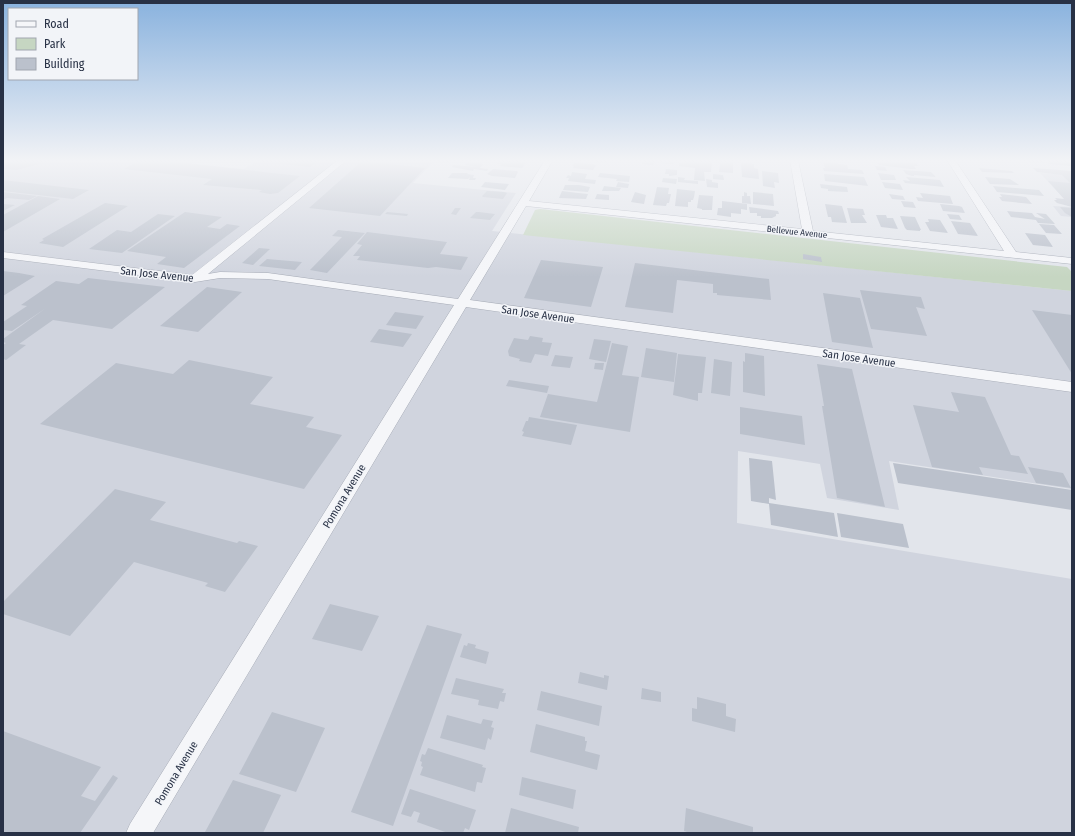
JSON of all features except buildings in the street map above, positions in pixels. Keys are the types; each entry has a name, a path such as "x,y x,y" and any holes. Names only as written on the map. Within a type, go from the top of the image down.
{"street":[{"path":"195,279 294,199"},
{"name":"Pomona Avenue","path":"139,833 525,199"},
{"path":"801,199 808,233"},
{"path":"976,199 1012,254"},
{"name":"Bellevue Avenue","path":"523,203 1072,261"},
{"name":"San Jose Avenue","path":"3,255 195,279 220,275 268,276 1072,387"}],"shaded area":[{"path":"3,199 512,199 492,231 1072,291 1072,489 889,461 899,510 827,498 820,464 738,451 737,523 1072,579 1072,833 3,833"},
{"path":"1064,199 1072,199 1072,207"},
{"path":"1053,206 1072,207 1072,217 1061,216"}],"green space":[{"path":"540,209 1067,267 1072,272 1072,291 523,235 535,210"}]}
